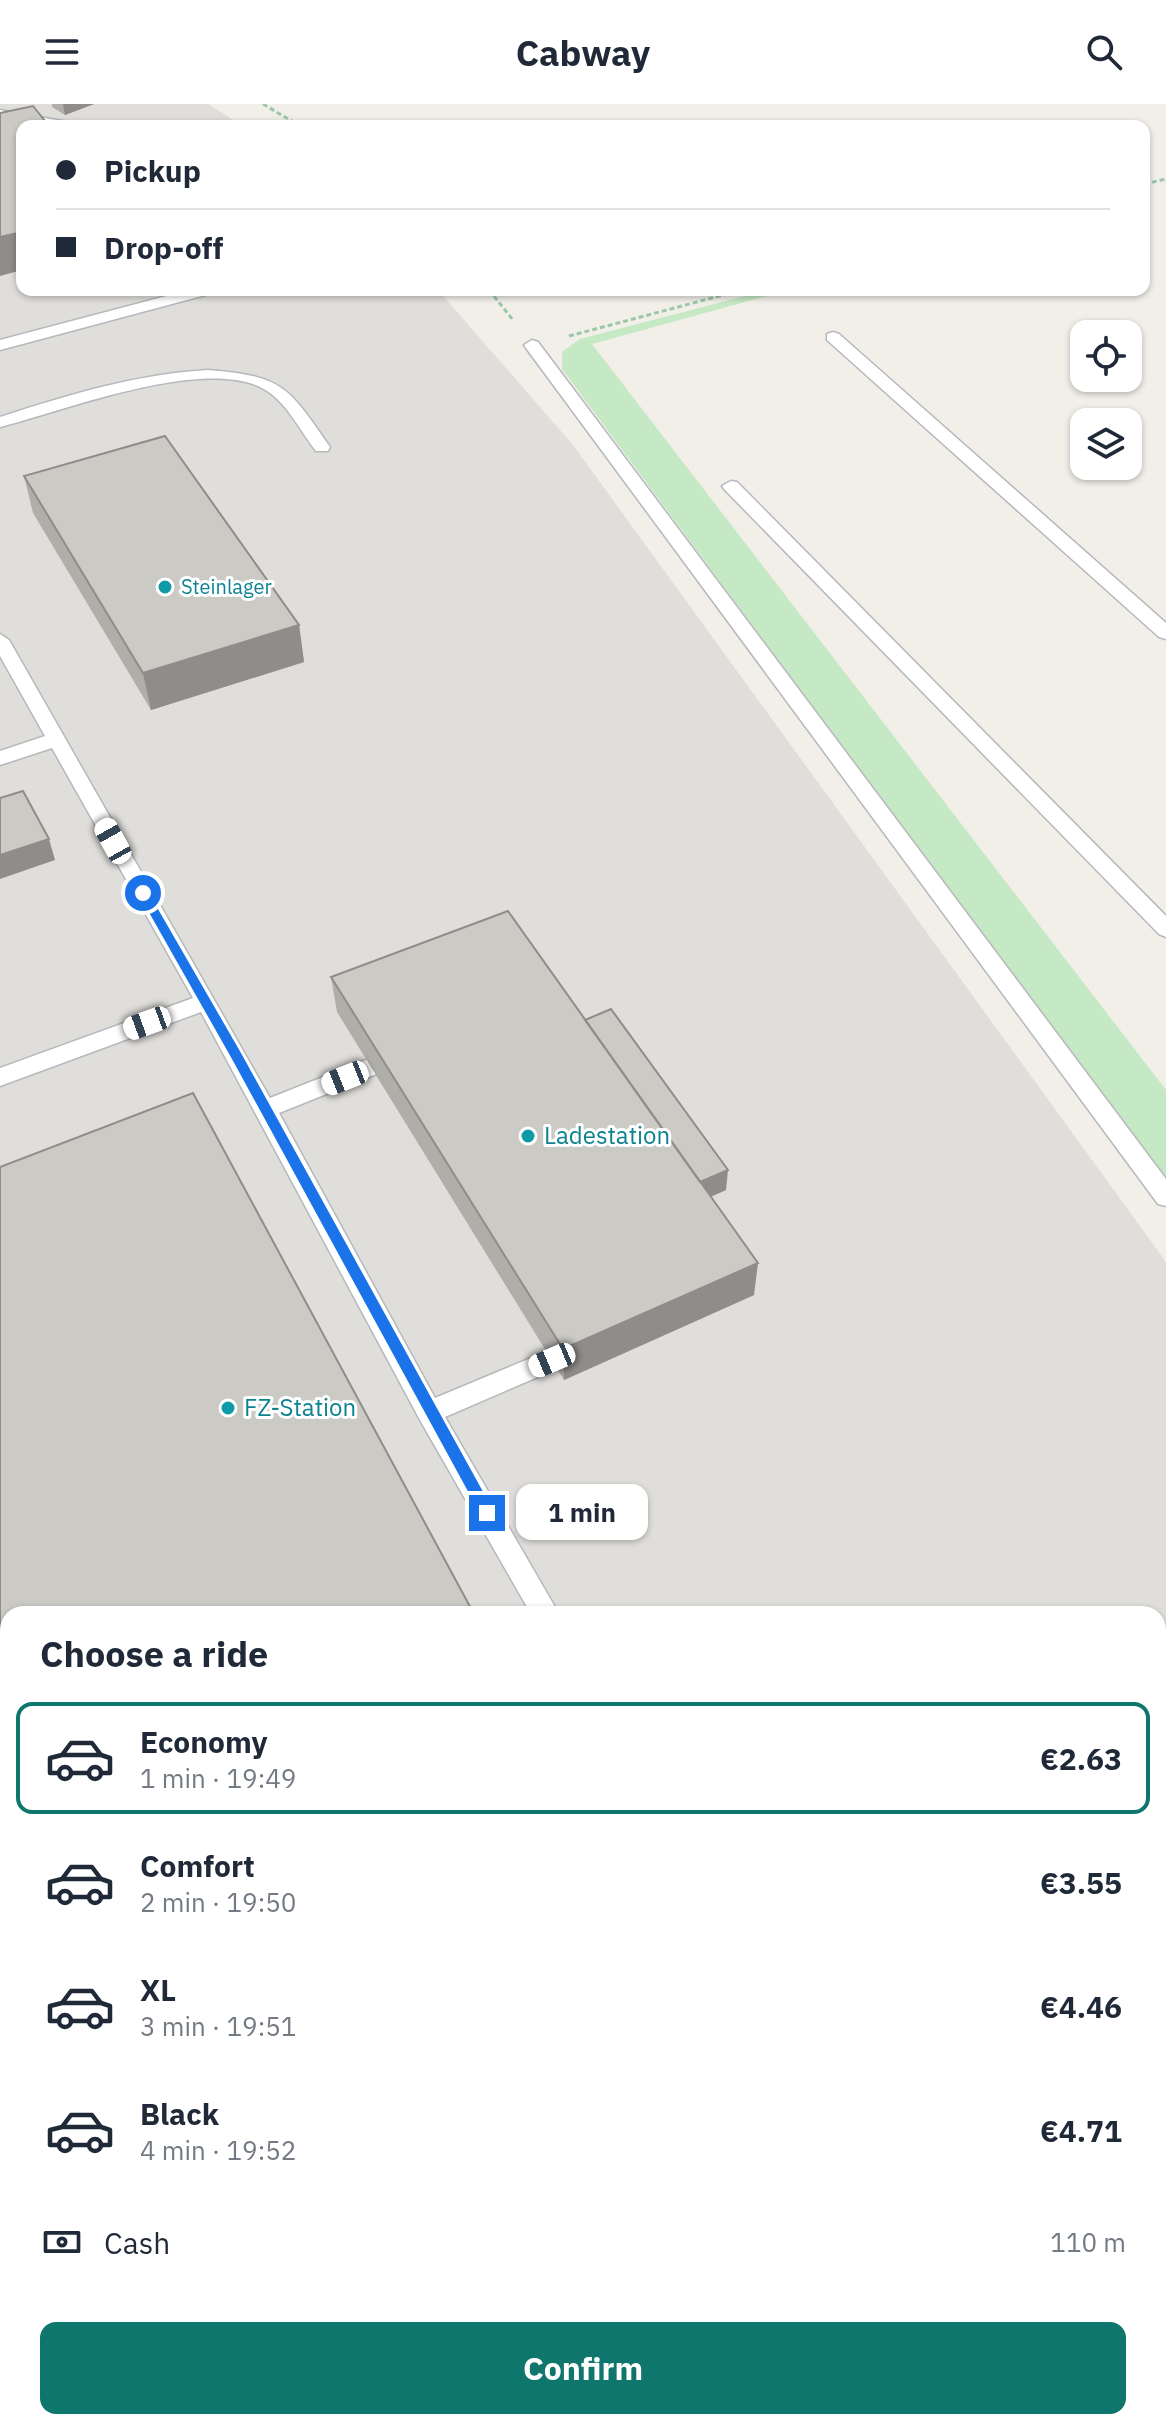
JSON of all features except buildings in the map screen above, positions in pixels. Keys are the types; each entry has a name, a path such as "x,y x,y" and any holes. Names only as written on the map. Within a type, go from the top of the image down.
{"lane":[{"path":"0,114 34,120"},
{"path":"0,345 184,296"},
{"path":"833,337 1166,633"},
{"path":"532,345 1166,1197"},
{"path":"0,422 129,382 230,376 274,387 322,447"},
{"path":"731,486 1166,929"},
{"path":"0,640 266,1109 429,1412 541,1606"},
{"path":"0,758 57,739"},
{"path":"0,1077 206,1002"},
{"path":"266,1109 371,1067"},
{"path":"429,1412 552,1360"}],"path":[{"path":"263,104 290,120"},
{"path":"494,296 518,327"},
{"path":"532,345 719,296"}],"shaded area":[{"path":"0,104 208,104 233,120 16,120 16,296 443,296 573,445 1166,1262 1166,1606 0,1606"}],"green space":[{"path":"745,296 767,296 592,344 1166,1090 1166,1182 562,369 562,352 580,339"}],"place":[{"name":"Steinlager","path":"165,587"},
{"name":"Ladestation","path":"528,1136"},
{"name":"FZ-Station","path":"228,1408"}],"route":[{"path":"143,893 237,1056 429,1412 487,1513"}]}
